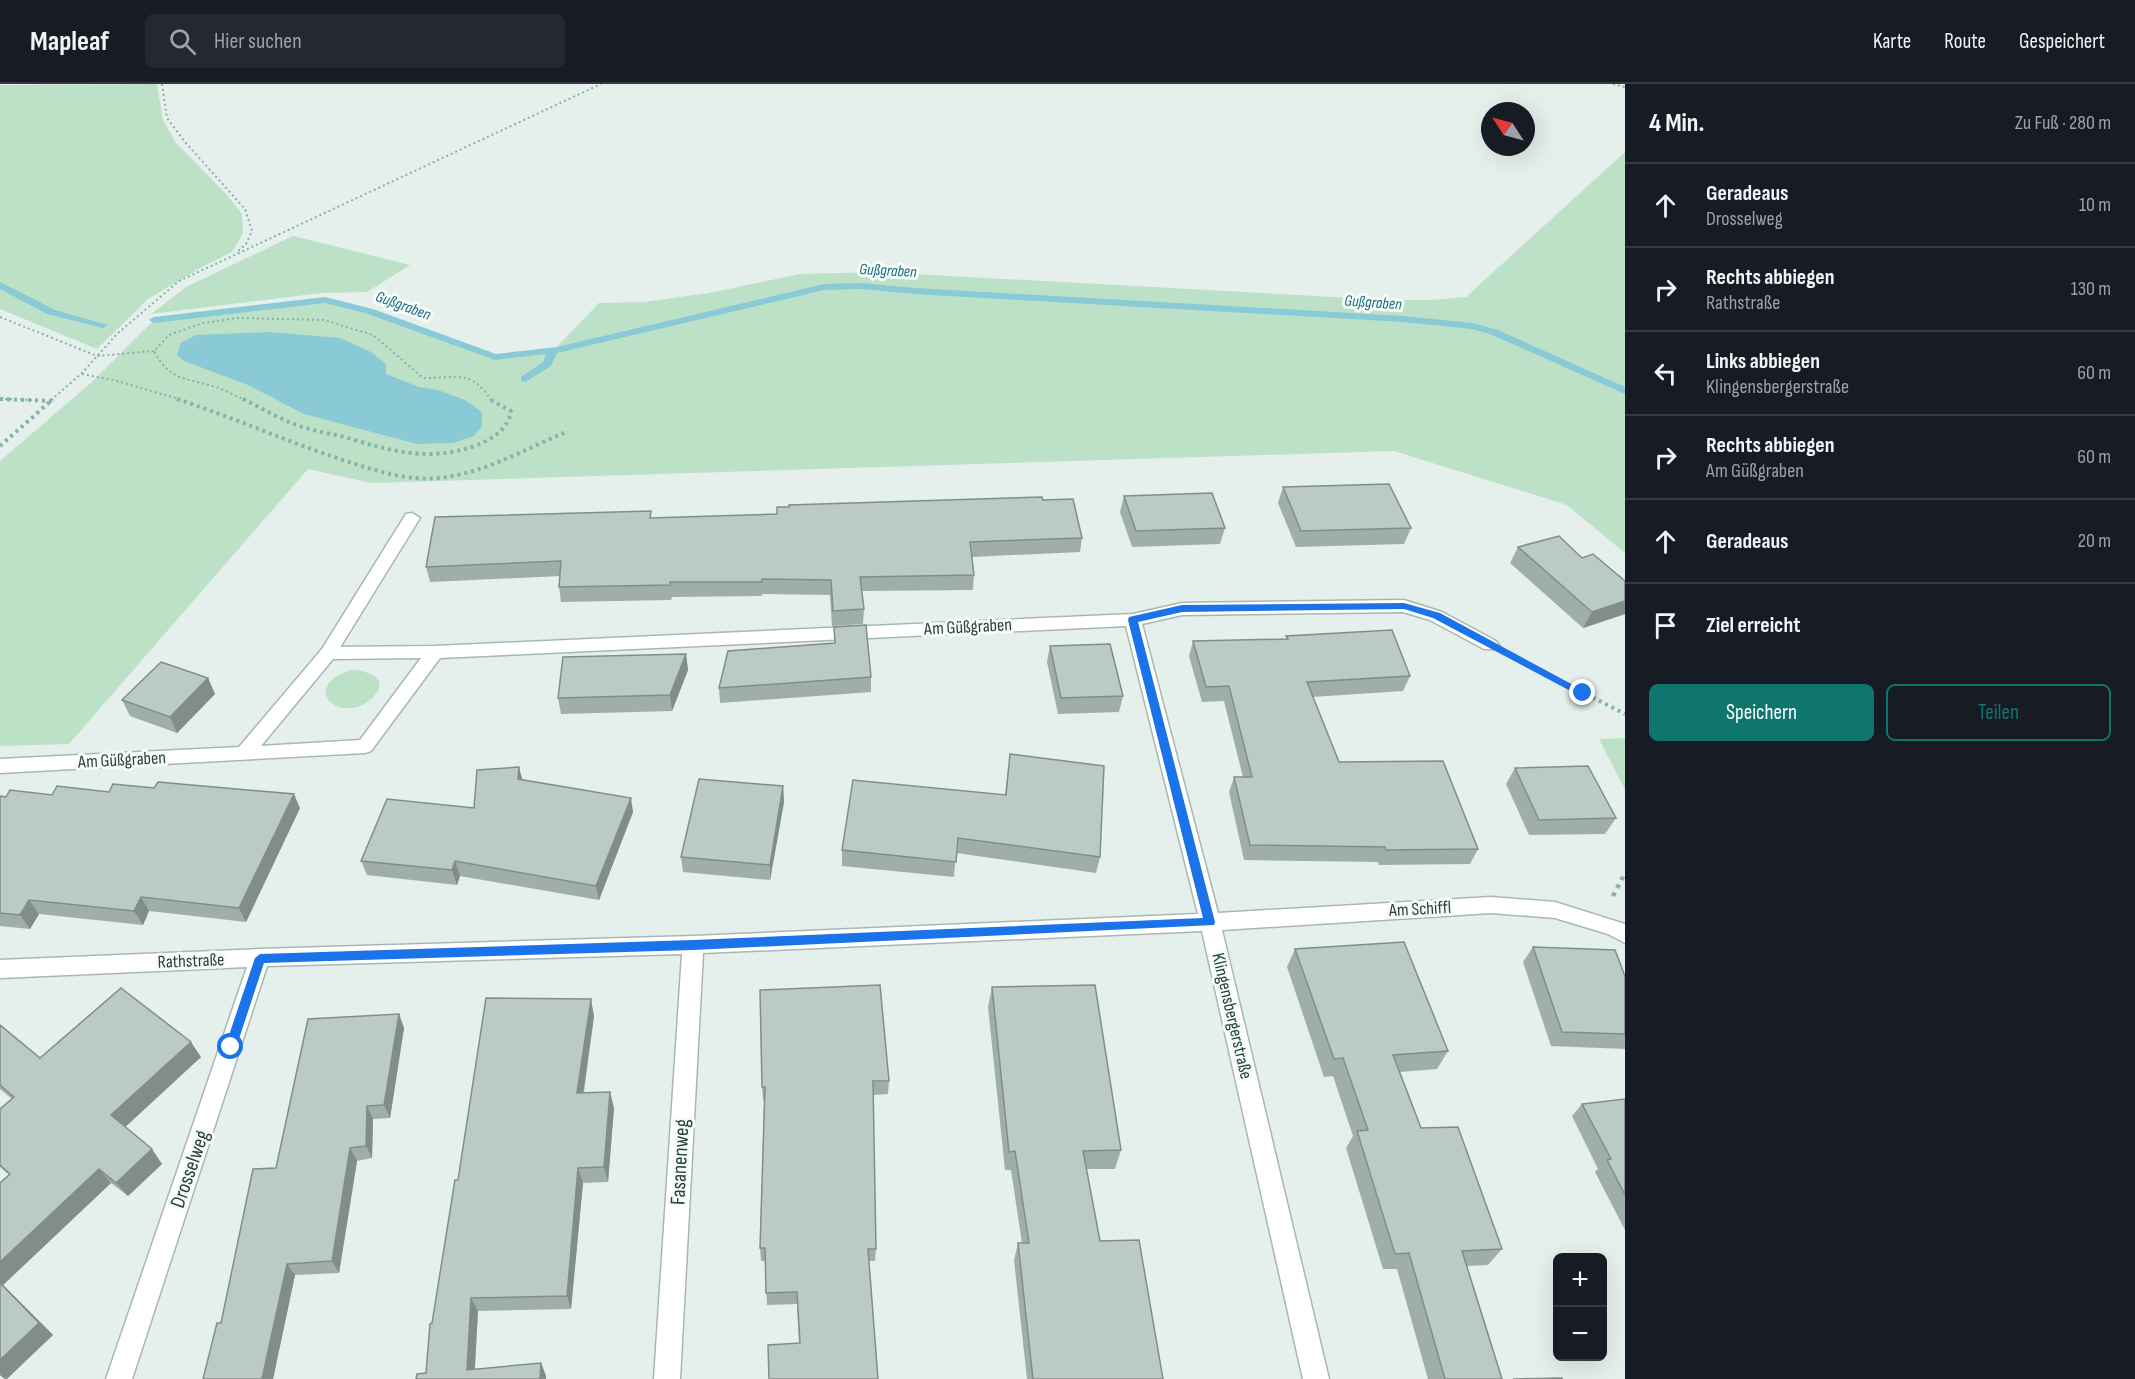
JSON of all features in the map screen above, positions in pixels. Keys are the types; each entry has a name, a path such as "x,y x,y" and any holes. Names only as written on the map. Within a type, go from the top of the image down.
{"street":[{"path":"244,754 328,653 412,518"},
{"name":"Am Güßgraben","path":"328,653 435,652 1133,620 1182,609 1404,606 1436,616 1490,645"},
{"name":"Klingensbergerstraße","path":"1133,620 1210,922 1317,1379"},
{"name":"Am Güßgraben","path":"0,766 365,746 435,652"},
{"name":"Am Schiffl","path":"1210,922 1491,905 1555,910 1614,928 1625,935"},
{"name":"Rathstraße","path":"0,969 260,958 693,945 1210,922"},
{"name":"Fasanenweg","path":"667,1379 693,945"},
{"name":"Drosselweg","path":"119,1379 260,958"}],"path":[{"path":"162,84 167,118 185,142 245,209 252,231 246,244 236,254"},
{"path":"0,446 81,374 118,333 179,281 602,84"},
{"path":"1613,84 1625,87"},
{"path":"0,317 97,357 154,351"},
{"path":"238,318 324,320 373,335 423,378 467,378 478,382 490,400 511,411 510,421 504,429 486,441 453,453 436,457 395,452 369,446 351,438 303,427 268,413 224,390 167,372 159,366 154,351 159,342 174,332 202,324 238,318"},
{"path":"81,374 120,380 164,393 308,450 402,478 438,478 477,468 566,432"},
{"path":"0,399 52,401"},
{"path":"1490,645 1625,714"}],"green space":[{"path":"157,84 163,120 176,143 228,196 242,214 243,233 232,252 148,299 97,349 0,309 0,85"},
{"path":"1625,152 1625,553 1567,505 1394,451 371,483 308,469 69,744 0,746 0,461 93,381 154,320 325,300 369,311 495,357 553,351 599,303 644,302 709,293 800,274 879,272 1388,300 1466,297"},
{"path":"293,236 410,265 367,292 322,293 151,314 186,287"},
{"path":"351,670 363,671 374,676 380,684 379,689 363,704 351,708 340,707 331,702 326,695 327,687 334,678"},
{"path":"1625,738 1625,790 1599,739"}],"water":[{"path":"270,332 340,338 371,352 386,364 386,374 419,387 438,390 465,400 482,412 482,426 474,436 453,443 417,444 304,414 248,385 184,361 177,355 181,343 196,335"}],"building":[{"path":"1389,484 1411,528 1301,531 1283,487"},
{"path":"1212,493 1225,528 1136,531 1124,496"},
{"path":"1042,497 1043,500 1073,499 1082,538 970,542 974,575 860,577 864,609 833,611 831,580 762,579 761,582 670,582 670,585 559,587 561,561 426,567 435,517 651,511 650,518 777,514 777,507 789,507 789,505"},
{"path":"1559,536 1582,558 1593,554 1625,581 1625,601 1592,612 1518,547"},
{"path":"866,625 871,677 719,688 728,651 835,643 834,627"},
{"path":"1392,630 1410,676 1307,682 1339,762 1443,761 1478,849 1386,850 1385,847 1250,845 1234,777 1252,777 1229,686 1206,687 1193,641 1288,639 1286,636"},
{"path":"1110,644 1123,696 1061,698 1050,646"},
{"path":"686,654 670,695 558,698 563,657"},
{"path":"161,662 208,678 170,717 122,700"},
{"path":"1010,754 1104,766 1100,857 958,838 956,862 842,850 853,780 1006,795"},
{"path":"1588,766 1616,818 1539,820 1515,768"},
{"path":"519,767 518,779 631,798 596,886 455,861 452,870 361,861 387,799 474,808 477,770"},
{"path":"699,779 783,786 770,865 681,857"},
{"path":"158,782 294,794 239,908 141,897 134,911 29,900 20,915 0,913 0,796 6,797 10,790 52,795 57,786 109,792 113,784 154,788"},
{"path":"1404,942 1448,1051 1393,1055 1421,1128 1458,1127 1502,1249 1462,1251 1502,1379 1445,1379 1409,1253 1395,1254 1357,1131 1368,1130 1343,1058 1334,1059 1295,949"},
{"path":"1533,947 1615,950 1625,976 1625,1034 1562,1032"},
{"path":"880,985 889,1081 873,1081 876,1249 868,1249 878,1379 769,1379 768,1345 800,1343 797,1292 766,1293 765,1248 760,1248 765,1087 762,1087 760,990"},
{"path":"1095,985 1121,1150 1083,1151 1100,1241 1139,1240 1163,1379 1033,1379 1018,1243 1029,1243 1015,1151 1009,1152 992,987"},
{"path":"121,988 191,1042 111,1115 152,1149 116,1183 99,1169 0,1262 0,1183 10,1174 0,1165 0,1109 14,1097 0,1085 0,1025 40,1058"},
{"path":"486,998 591,999 577,1093 610,1092 604,1167 578,1168 567,1296 471,1298 467,1370 541,1363 540,1379 416,1379 417,1374 426,1373 430,1324 455,1180 458,1180"},
{"path":"399,1014 384,1105 367,1106 366,1146 350,1148 332,1261 287,1264 262,1379 203,1379 217,1323 221,1323 253,1169 276,1168 308,1019"},
{"path":"1625,1099 1625,1195 1607,1160 1611,1159 1582,1104"},
{"path":"0,1283 39,1323 0,1360"},
{"path":"1562,1378 1562,1379 1513,1379"}],"waterway":[{"name":"Gußgraben","path":"0,285 51,312 103,325"},
{"name":"Gußgraben","path":"154,320 325,300 369,311 495,357 557,350 824,287 862,286 1403,319 1473,326 1494,332 1625,391"},
{"path":"525,379 547,364 553,351"}],"route":[{"path":"231,1047 260,958 693,945 1210,922 1133,620 1182,609 1404,606 1436,616 1583,693"}]}
